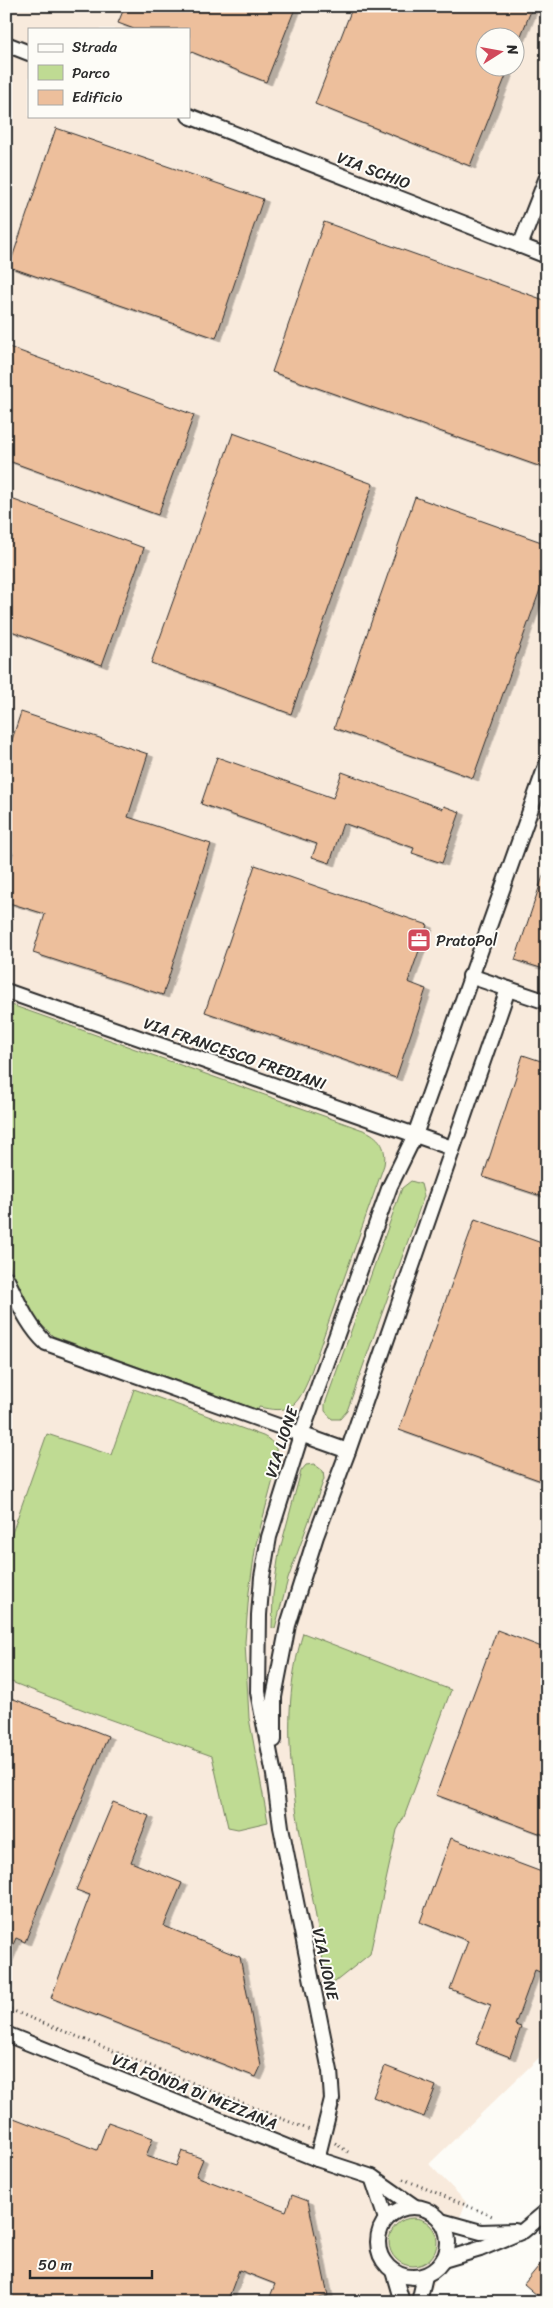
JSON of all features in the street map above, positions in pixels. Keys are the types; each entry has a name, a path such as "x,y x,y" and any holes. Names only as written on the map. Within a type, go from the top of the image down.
{"street":[{"path":"6,44 28,53"},
{"name":"VIA SCHIO","path":"190,116 547,256"},
{"path":"520,246 547,177"},
{"name":"VIA LIONE","path":"317,2159 332,2099 330,2071 281,1827 274,1775 258,1692 259,1615 262,1577 269,1537 301,1435 390,1186 415,1135 547,763"},
{"path":"470,976 547,1002"},
{"name":"VIA LIONE","path":"274,1775 274,1697 288,1625 316,1536 348,1451 508,990"},
{"name":"VIA FRANCESCO FREDIANI","path":"6,991 452,1148"},
{"path":"6,1278 27,1320 35,1333 46,1343 348,1451"},
{"name":"VIA FONDA DI MEZZANA","path":"6,2034 317,2159 372,2177 415,2207"},
{"path":"372,2177 386,2219"},
{"path":"442,2222 448,2240 443,2260 438,2267 425,2276 414,2278 393,2272 386,2265 378,2247 381,2227 386,2219 404,2208 415,2207 430,2212 442,2222 481,2232 523,2231"},
{"path":"443,2260 480,2250 523,2231 547,2211"},
{"path":"393,2272 402,2302"},
{"path":"418,2302 425,2276"}],"path":[{"path":"6,2008 323,2135 357,2156"},
{"path":"399,2177 500,2220"}],"shaded area":[{"path":"6,6 547,6 547,2050 429,2164 466,2202 427,2302 6,2302"}],"green space":[{"path":"6,1003 366,1131 376,1137 382,1145 385,1154 384,1165 307,1383 294,1404 277,1410 259,1407 258,1410 53,1336 34,1317 6,1259"},
{"path":"411,1181 421,1184 424,1196 347,1411 340,1419 332,1419 325,1411 325,1404 402,1188"},
{"path":"134,1389 263,1436 273,1443 276,1449 278,1461 256,1544 249,1592 245,1642 249,1718 268,1822 238,1829 228,1827 212,1756 6,1680 6,1550 47,1434 111,1455"},
{"path":"314,1464 323,1471 324,1479 288,1579 275,1628 272,1628 273,1595 279,1553 301,1471 306,1465"},
{"path":"303,1633 451,1690 404,1817 397,1830 370,1954 330,1986 323,1959 302,1842 292,1772 291,1702 295,1667"},
{"path":"408,2218 418,2218 430,2225 437,2237 437,2247 430,2259 418,2266 408,2266 400,2262 393,2255 389,2247 389,2237 393,2229 400,2222"}],"building":[{"path":"125,6 296,6 266,82 190,51 190,28 131,28 118,23"},
{"path":"353,6 533,6 524,28 476,28 476,78 505,78 470,166 315,104"},
{"path":"56,128 263,199 216,338 9,267"},
{"path":"324,222 547,301 547,469 272,372"},
{"path":"6,346 194,415 158,515 6,460"},
{"path":"233,433 373,484 291,714 151,663"},
{"path":"6,497 144,548 102,665 6,629"},
{"path":"415,497 547,544 547,570 473,778 334,728"},
{"path":"21,712 148,754 128,817 211,844 163,995 33,953 45,914 6,902 6,875 13,853 6,851 6,758"},
{"path":"217,757 333,798 342,772 443,809 444,806 460,812 442,863 412,853 414,848 343,823 330,863 312,857 317,844 201,804"},
{"path":"255,865 428,925 408,982 426,989 396,1078 205,1012"},
{"path":"544,873 547,873 547,970 515,960"},
{"path":"523,1055 547,1063 547,1198 483,1177"},
{"path":"475,1219 547,1245 547,1483 399,1430"},
{"path":"497,1630 547,1649 547,1836 436,1795"},
{"path":"6,1696 108,1736 25,1942 16,1938 6,1961"},
{"path":"113,1802 149,1816 131,1862 182,1883 164,1926 240,1957 261,2066 256,2077 51,1998 90,1895 76,1890"},
{"path":"451,1838 547,1874 547,1975 535,1970 515,2025 521,2027 510,2057 476,2044 491,2005 450,1989 468,1941 420,1922"},
{"path":"385,2066 436,2086 424,2117 373,2097"},
{"path":"6,2115 97,2150 108,2122 153,2138 146,2156 176,2166 182,2151 203,2159 196,2176 286,2211 292,2195 308,2201 328,2296 310,2300 309,2302 268,2302 275,2284 239,2270 227,2302 6,2302"},
{"path":"547,2256 547,2302 545,2302 524,2284"}],"place":[{"name":"PratoPol","path":"419,940"}]}
